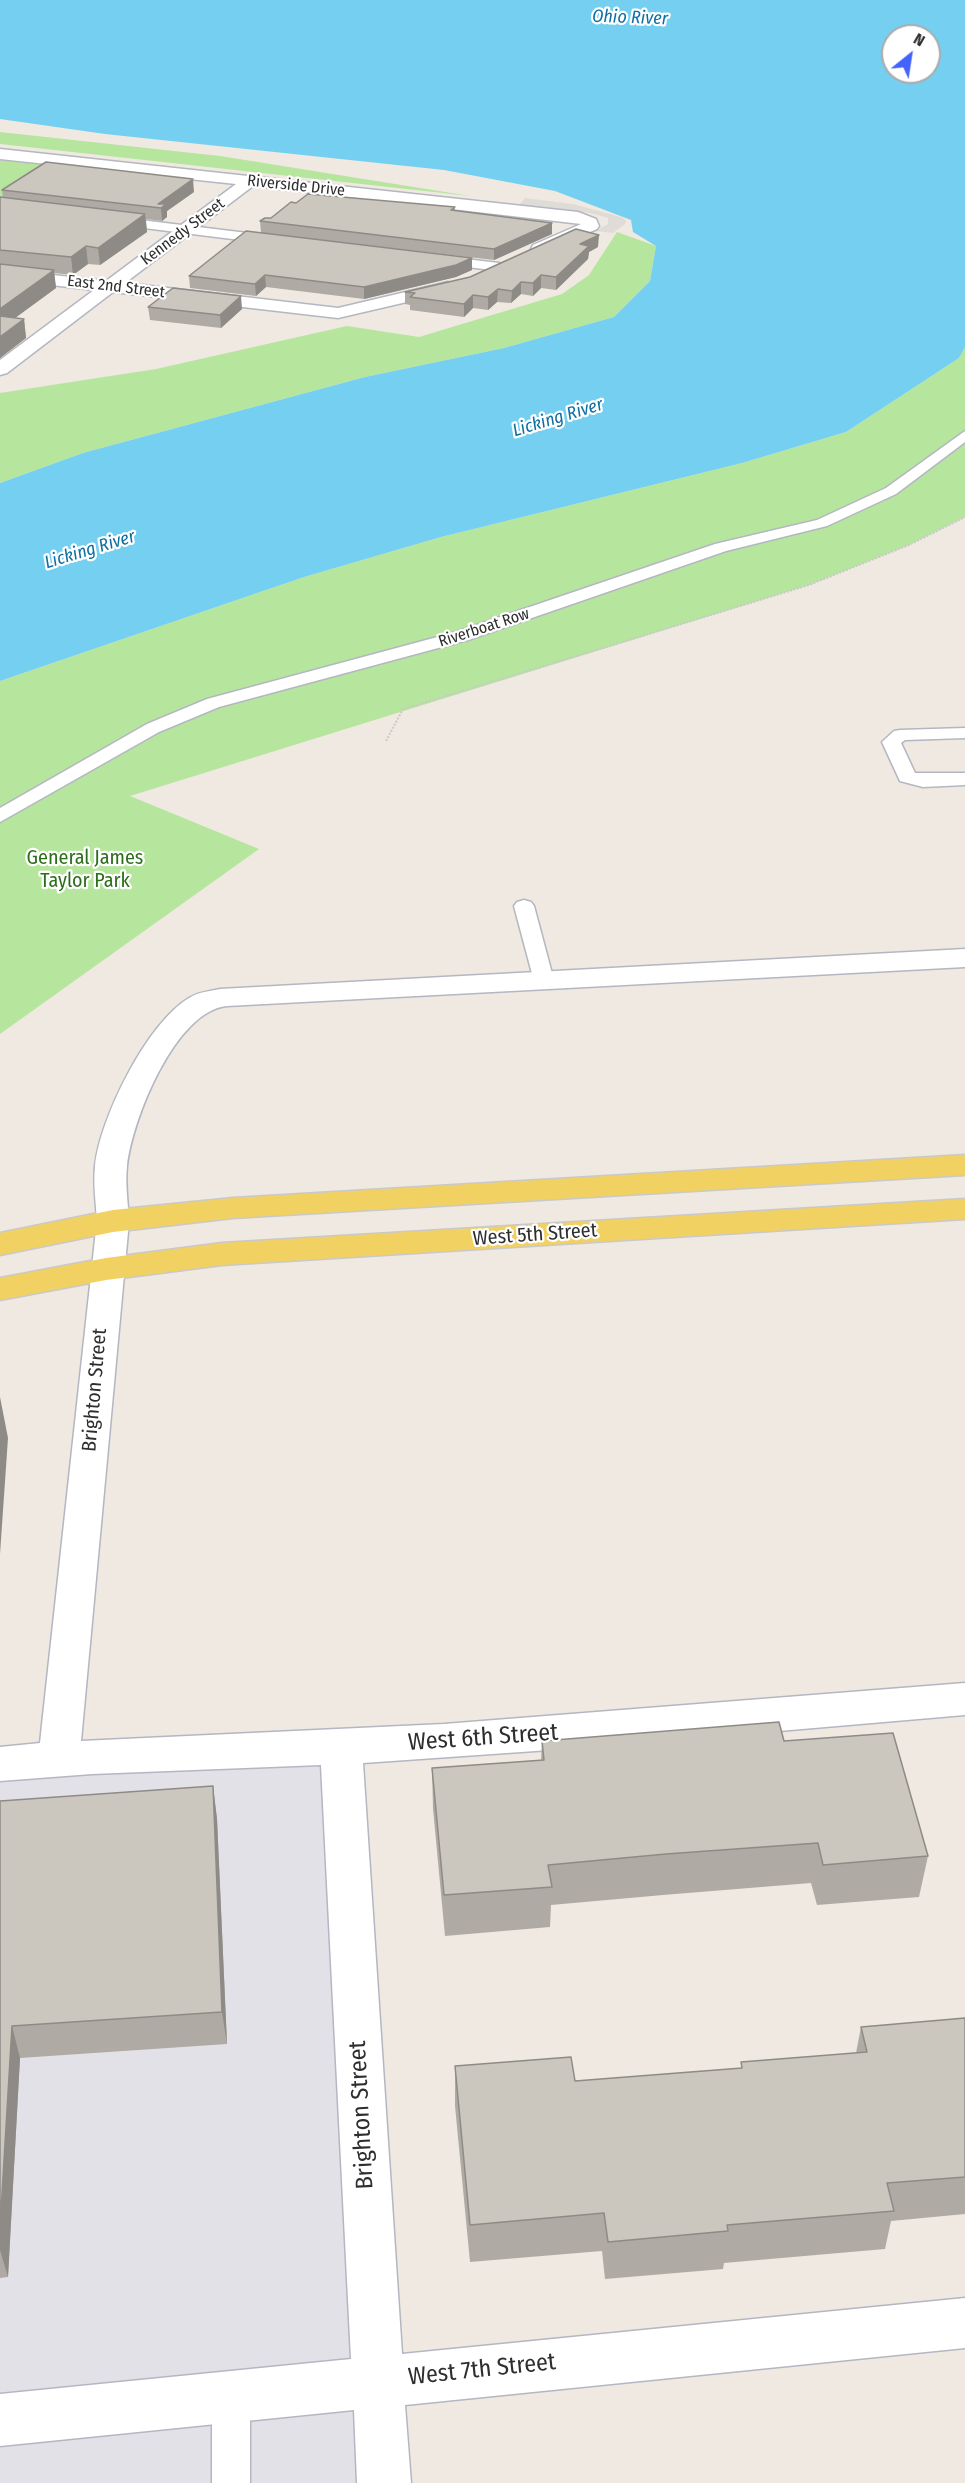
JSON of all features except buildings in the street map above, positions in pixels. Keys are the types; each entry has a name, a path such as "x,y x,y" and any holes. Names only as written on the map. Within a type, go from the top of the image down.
{"main road":[{"path":"0,1244 113,1221 233,1208 965,1165"},
{"name":"West 5th Street","path":"0,1289 106,1269 222,1254 965,1209"}],"street":[{"name":"Riverside Drive","path":"0,154 578,217 590,222"},
{"name":"Kennedy Street","path":"0,369 250,181"},
{"name":"East 2nd Street","path":"0,274 338,313 467,281 591,226 590,222"},
{"path":"544,981 965,958"},
{"name":"Brighton Street","path":"59,1758 106,1269 113,1221 111,1165 131,1098 168,1033 199,1004 213,999 544,981"},
{"name":"West 6th Street","path":"0,1764 59,1758 340,1747 531,1736 965,1699"},
{"name":"Brighton Street","path":"340,1747 384,2483"},
{"name":"West 7th Street","path":"0,2420 378,2380 965,2323"}],"lane":[{"path":"44,171 60,160"},
{"path":"101,220 285,241"},
{"path":"423,258 499,267"},
{"name":"Riverboat Row","path":"0,816 153,728 213,703 462,636 722,547 822,523 891,491 965,435"},
{"path":"965,734 900,735 891,742 906,777 923,781 965,779"},
{"path":"524,906 544,981"},
{"path":"231,2395 231,2483"}],"path":[{"path":"386,741 403,709 809,585 909,545 965,517"}],"shaded area":[{"path":"525,198 573,204 626,220 625,224 613,233 595,231 608,224 608,218 590,213 519,205"},
{"path":"341,1747 385,2483 0,2483 0,1764"}],"green space":[{"path":"0,132 220,156 470,196 0,144"},
{"path":"0,160 52,166 0,199"},
{"path":"617,232 656,246 650,281 614,317 504,348 365,377 83,453 0,483 0,393 156,369 347,326 419,337 562,294 589,275"},
{"name":"General James Taylor Park","path":"965,347 965,517 909,545 809,585 130,796 259,849 0,1034 0,681 304,577 441,537 742,463 846,432 959,358"}],"water":[{"path":"0,0 965,0 965,347 959,358 846,432 742,463 441,537 304,577 0,681 0,483 83,453 365,377 504,348 614,317 650,281 656,246 633,232 631,220 555,191 444,170 105,134 0,119"}],"water label":[{"name":"Ohio River","path":"630,18"},
{"name":"Licking River","path":"558,418"},
{"name":"Licking River","path":"90,550"}]}
